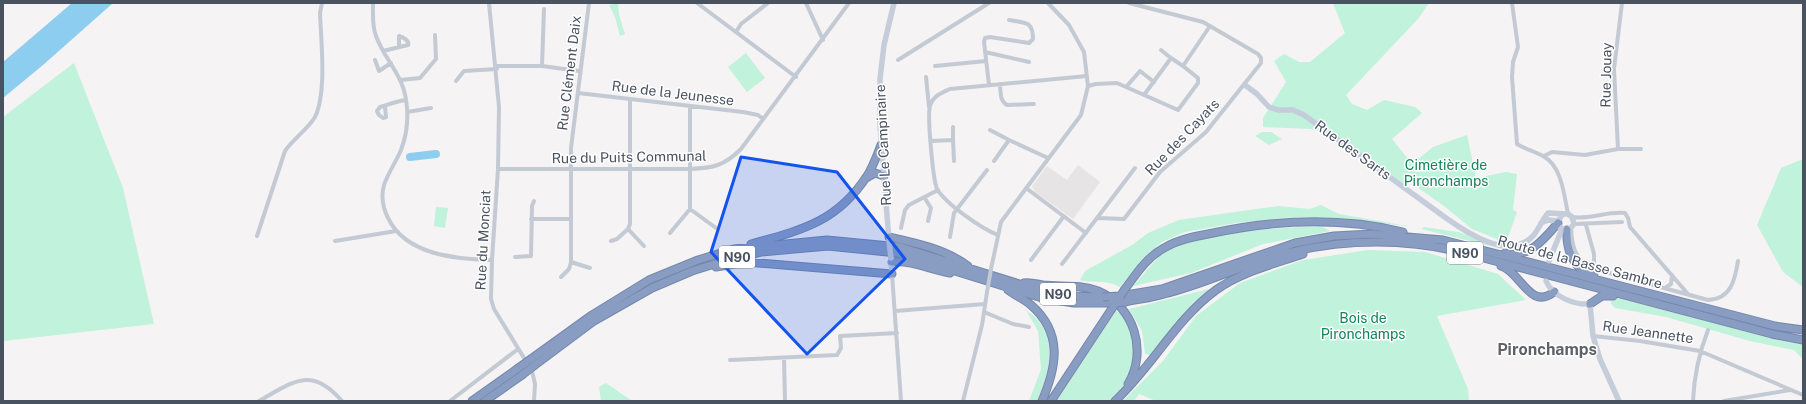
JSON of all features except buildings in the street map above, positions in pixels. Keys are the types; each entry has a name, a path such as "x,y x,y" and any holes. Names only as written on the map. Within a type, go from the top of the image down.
{"highway":[{"path":"734,249 793,232 823,220 847,202 865,179 881,145"},
{"path":"865,179 874,173 884,176"},
{"path":"1051,401 1110,307 1143,266 1163,248 1189,238 1235,229 1290,222 1318,222 1393,230 1421,236"},
{"path":"1443,240 1455,240 1508,254 1518,253 1529,250 1538,245 1565,226 1568,251 1572,259 1580,268 1590,275 1626,285 1634,289"},
{"name":"Route de la Basse Sambre","path":"533,362 592,315 649,280 698,260 734,249 827,240 900,247 1014,283 1060,294 1103,297 1120,296 1162,289 1295,243 1334,236 1372,234 1421,236 1443,240 1775,326 1803,330"},
{"path":"889,239 917,243 937,250 959,259 973,269"},
{"name":"Route de la Basse Sambre","path":"533,362 594,321 652,288 692,271 727,260 761,252 828,246 897,253 1037,296 1059,301 1110,307 1164,294 1282,254 1328,246 1374,241 1417,243 1457,251 1772,334 1803,340"},
{"path":"1115,401 1122,395 1192,311 1215,290 1238,277 1328,246"},
{"path":"1457,251 1504,267 1516,275 1534,296 1540,298 1548,297 1554,292"},
{"path":"892,260 919,265 941,272 964,273"},
{"path":"692,271 746,262 892,274"},
{"path":"1014,283 1082,287 1103,294 1122,309 1134,328 1138,350 1134,371 1122,395"},
{"path":"1000,284 1037,310 1051,332 1055,362 1051,379 1042,401"},
{"path":"1590,304 1608,294 1646,304 1654,303"},
{"name":"N90","path":"485,401 533,362"},
{"name":"N90","path":"472,401 520,372"}],"street":[{"path":"257,236 285,151 291,142 314,118 318,109 322,77 320,13 322,3"},
{"path":"373,3 375,35 400,80 406,100 407,112 405,136 401,149 385,184 383,193 386,214 396,231 409,243 420,248 465,259 492,260"},
{"name":"Rue du Monciat","path":"489,3 497,67 500,107 498,169 492,260 492,302 534,376 534,401"},
{"name":"Rue Clément Daix","path":"571,262 571,148 578,93 579,71 589,3"},
{"path":"736,32 741,24 768,3"},
{"path":"806,3 823,40"},
{"name":"Rue du Puits Communal","path":"498,169 690,169 709,168 728,161 741,149 796,77 849,3"},
{"name":"Rue Le Campinaire","path":"892,260 881,145 880,76 884,45 894,3"},
{"path":"898,60 989,3"},
{"path":"963,401 984,312 1001,222 1081,115 1088,86 1084,52 1069,25 1048,3"},
{"path":"1130,3 1178,14 1210,26 1183,66"},
{"path":"1512,3 1518,47 1513,62 1512,77 1517,144 1544,156 1551,162 1558,172 1567,215 1565,226 1549,261"},
{"name":"Rue Jouay","path":"1618,149 1614,75 1622,3"},
{"path":"700,4 796,77"},
{"path":"542,66 544,9"},
{"path":"989,86 984,42 985,38 990,37 1029,43 1031,41 1033,28 1028,23 1009,20"},
{"name":"Rue des Cayats","path":"1097,218 1124,219 1160,172 1206,132 1245,85 1261,63 1261,58 1258,54 1210,26"},
{"path":"400,80 420,78 436,59 435,35"},
{"path":"383,51 399,47"},
{"path":"1088,86 1110,82 1117,83 1178,110 1198,83 1198,78 1161,50"},
{"path":"985,52 1029,62"},
{"path":"1144,95 1171,58"},
{"path":"375,60 380,71 391,63"},
{"path":"935,66 986,61"},
{"path":"456,81 464,71 497,67 542,66 579,71"},
{"path":"1126,87 1141,69 1154,82"},
{"path":"929,107 939,93 950,89 1087,76"},
{"path":"926,77 934,181 938,190 958,208 991,232 998,235"},
{"path":"1000,84 1001,98 1006,105 1034,104"},
{"name":"Rue des Sarts","path":"1245,85 1257,94 1269,107 1278,110 1293,110 1304,115 1471,234 1499,244 1513,246 1529,239 1541,223"},
{"name":"Rue de la Jeunesse","path":"578,93 630,101 758,115 763,119"},
{"path":"385,107 390,103 406,100"},
{"path":"610,241 617,239 628,229 630,224 630,101"},
{"path":"670,233 690,209 690,107"},
{"path":"407,112 431,108"},
{"path":"953,127 954,162"},
{"path":"990,130 1048,158"},
{"path":"931,141 953,140"},
{"path":"994,162 1009,140"},
{"path":"1544,156 1552,152 1585,155 1618,149 1642,149"},
{"name":"Rue des Cayats","path":"1062,264 1135,168"},
{"path":"950,237 954,214 987,170"},
{"path":"1026,188 1086,233"},
{"path":"902,228 905,210 909,205 938,190"},
{"path":"924,197 931,208 928,221"},
{"path":"516,257 531,256 532,206 534,201"},
{"path":"690,209 716,228"},
{"path":"1541,223 1548,213 1586,217 1616,212 1624,213 1628,218 1630,228 1688,294"},
{"path":"1567,215 1565,226 1572,246 1580,260 1587,267 1708,300 1718,300 1729,291 1735,278 1738,261"},
{"path":"1031,260 1064,216"},
{"path":"532,219 570,218"},
{"path":"1541,223 1548,220 1565,226 1622,222"},
{"path":"1586,225 1594,254 1594,262 1591,268"},
{"path":"628,229 644,246"},
{"path":"336,241 396,231"},
{"path":"892,260 901,401"},
{"path":"561,277 569,269 571,262 590,268"},
{"path":"1665,288 1671,284 1672,275"},
{"path":"1546,281 1554,292 1566,300 1590,304 1593,336 1600,360 1618,401"},
{"path":"895,311 985,304"},
{"path":"984,312 1013,324 1029,327"},
{"path":"1693,401 1693,387 1700,351 1708,330"},
{"path":"730,360 837,355 841,348 840,336 897,333"},
{"name":"Rue Jeannette","path":"1593,336 1640,341 1700,351 1803,395"},
{"path":"450,401 518,349"},
{"path":"784,358 785,401"},
{"path":"259,401 289,384 303,379 317,380 330,388 342,401"},
{"path":"1725,401 1791,390"}],"highlighted area":[{"path":"741,157 837,172 905,259 807,354 711,252"}],"shaded area":[{"path":"1078,165 1100,182 1073,219 1035,192 1032,186 1047,166 1067,180"}],"green space":[{"path":"618,3 619,15 625,34 620,36 615,17 609,5"},
{"name":"Cimetière de Pironchamps","path":"1333,3 1429,3 1418,19 1346,95 1352,104 1367,110 1384,100 1415,107 1422,113 1392,139 1412,164 1433,147 1467,135 1476,178 1506,172 1517,174 1513,210 1517,212 1507,240 1504,242 1472,229 1444,206 1410,182 1407,186 1335,135 1311,129 1263,127 1263,118 1286,82 1274,61 1284,54 1299,62 1310,62 1345,33"},
{"path":"746,53 765,78 747,92 728,67"},
{"path":"74,63 123,188 154,324 3,341 3,117"},
{"path":"1262,132 1271,132 1282,139 1269,145 1255,136"},
{"path":"1803,159 1803,287 1783,272 1757,225 1781,168"},
{"path":"1321,205 1339,214 1413,227 1343,218 1294,217 1236,223 1185,232 1162,242 1143,258 1120,287 1105,282 1080,280 1085,271 1132,245 1148,233 1179,220 1278,206 1310,209"},
{"path":"436,207 448,208 445,228 434,226"},
{"path":"1321,226 1330,231 1263,244 1191,273 1133,286 1162,253 1192,241 1249,230"},
{"path":"1424,227 1458,232 1510,248 1507,250 1421,229"},
{"name":"Bois de Pironchamps","path":"1368,250 1425,252 1498,274 1526,300 1437,316 1468,389 1469,401 1156,401 1139,394 1134,401 1123,401 1163,361 1196,316 1240,283 1303,260"},
{"path":"1209,289 1192,304 1152,355 1145,354 1142,331 1129,309"},
{"path":"1617,298 1803,345 1803,359 1794,350 1750,341 1666,317 1615,308 1611,304 1611,301"},
{"path":"1026,310 1037,319 1044,329 1050,352 1046,376 1037,401 1029,401 1041,369 1038,331"},
{"path":"1116,311 1126,317 1135,342 1132,366 1125,388 1111,401 1056,401"},
{"path":"606,383 632,401 601,401 599,387"}],"water":[{"path":"72,3 113,3 3,98 3,62"}],"waterway":[{"path":"410,157 436,154"}],"district":[{"name":"Pironchamps","path":"1547,349"}]}
